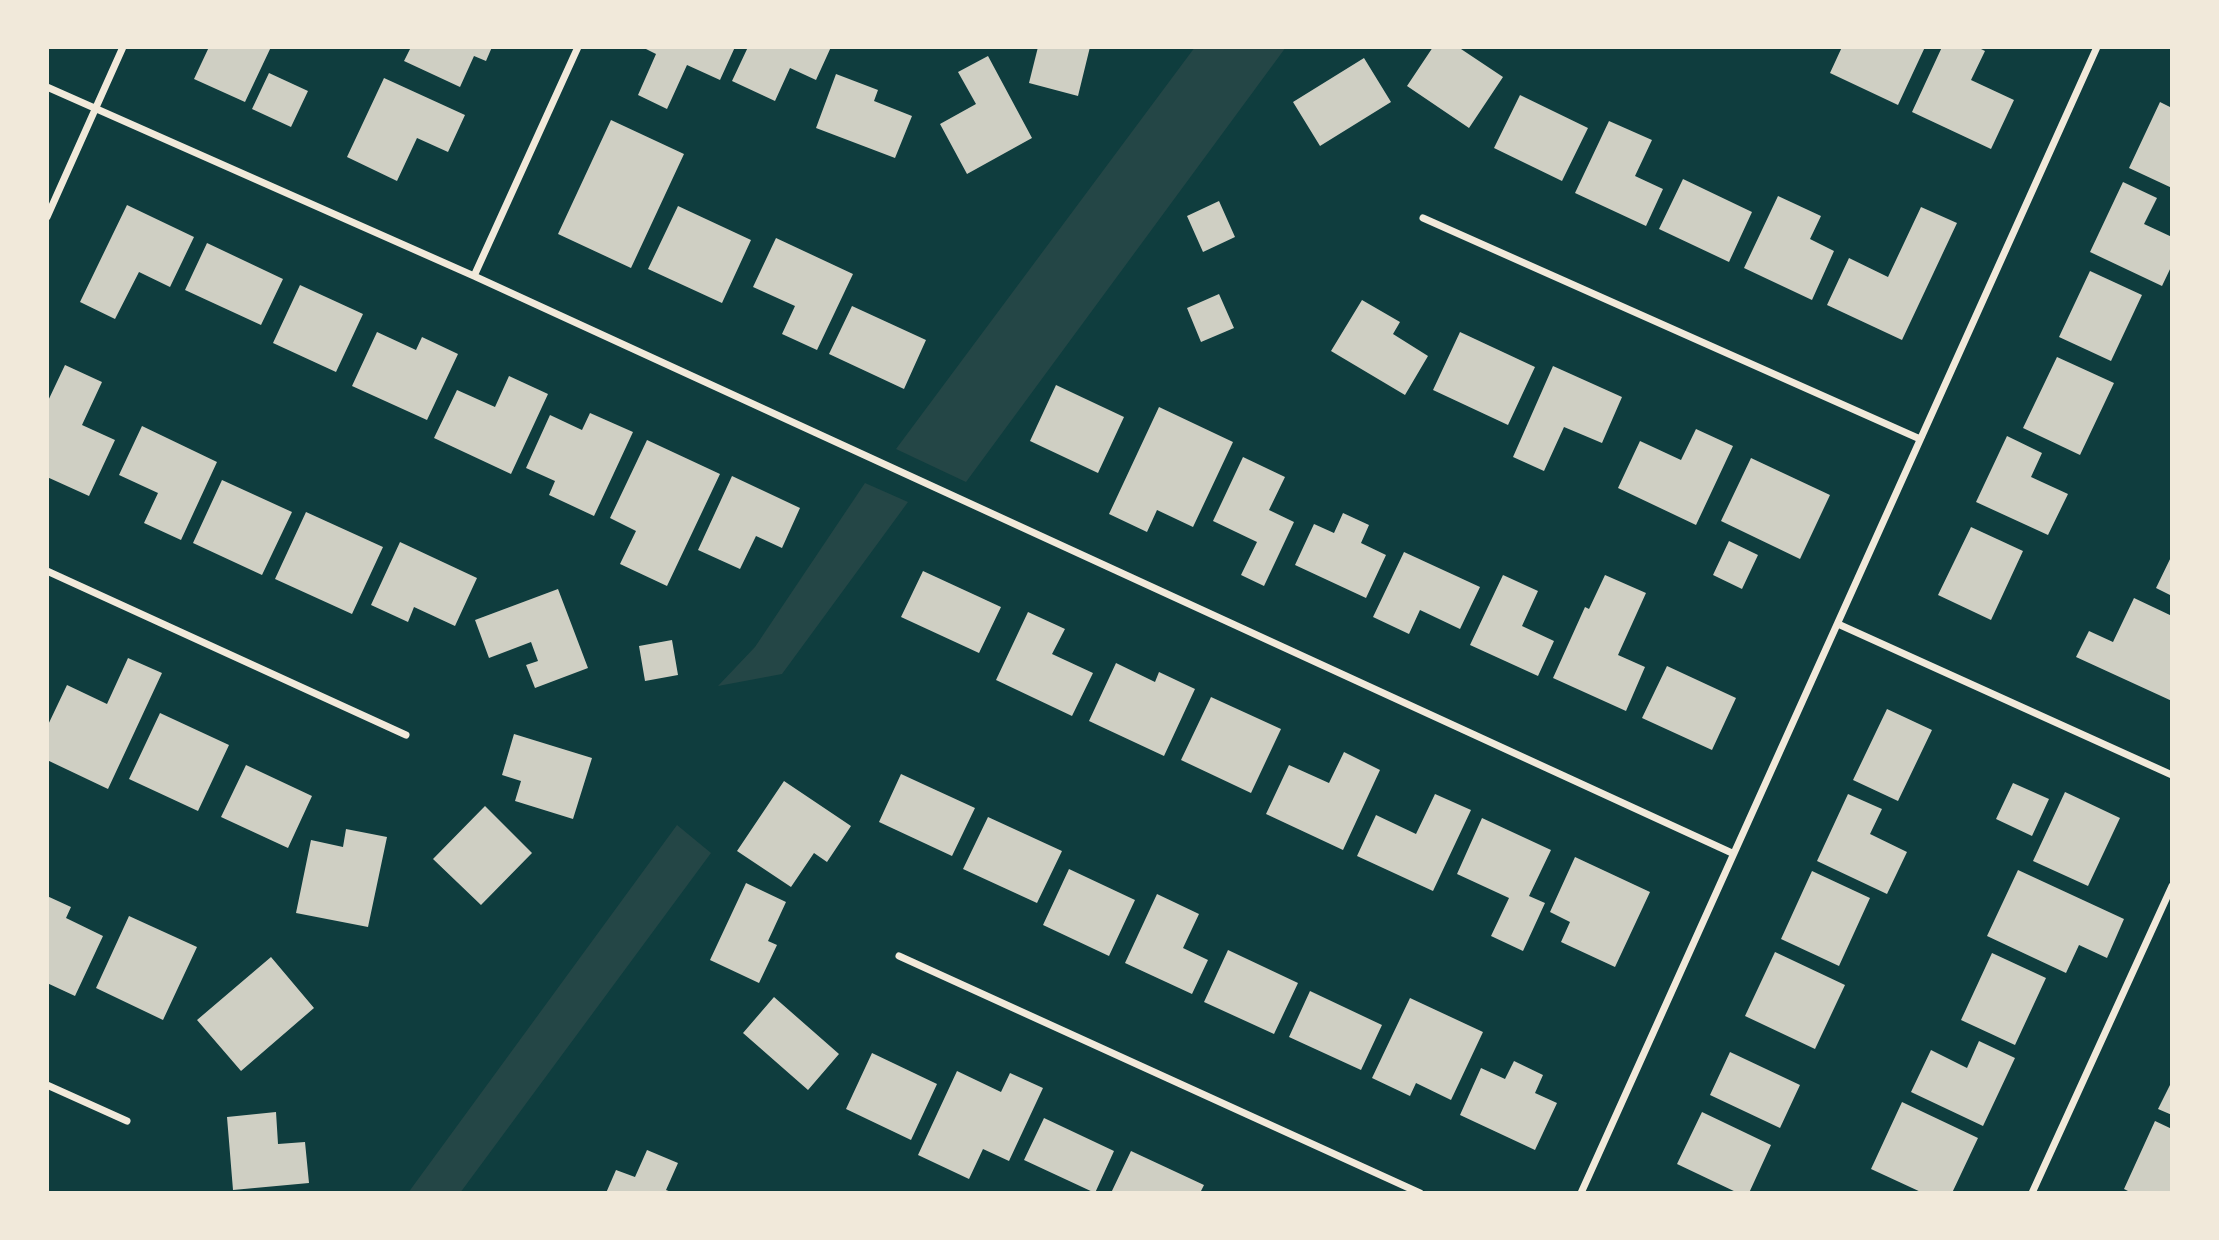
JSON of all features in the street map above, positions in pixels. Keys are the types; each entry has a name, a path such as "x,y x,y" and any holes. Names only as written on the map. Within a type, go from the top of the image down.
{"street":[{"path":"47,217 123,47"},
{"path":"474,276 578,47"},
{"path":"1581,1193 2097,47"},
{"path":"47,87 474,276 1732,853"},
{"path":"1423,218 1920,439"},
{"path":"47,571 406,735"},
{"path":"1838,624 2172,775"},
{"path":"2032,1193 2172,886"},
{"path":"899,956 1420,1193"},
{"path":"47,1085 127,1121"}],"shaded area":[{"path":"1195,47 1286,47 966,482 896,449"},
{"path":"865,483 908,502 782,674 718,686 755,647"},
{"path":"677,825 711,853 460,1193 408,1193"}],"building":[{"path":"209,47 271,47 245,102 194,79"},
{"path":"411,47 492,47 486,61 474,56 460,87 404,61"},
{"path":"642,47 735,47 720,80 687,65 667,109 638,95 656,54"},
{"path":"748,47 831,47 816,80 790,68 775,101 732,81"},
{"path":"1038,47 1090,47 1078,96 1029,83"},
{"path":"1433,47 1458,47 1503,77 1469,128 1407,86"},
{"path":"1842,47 1925,47 1898,105 1830,73"},
{"path":"1942,47 1977,47 1985,51 1971,80 2014,100 1991,149 1912,112"},
{"path":"988,56 1032,138 967,174 940,124 976,104 958,72"},
{"path":"1364,58 1391,102 1320,146 1293,102"},
{"path":"269,73 308,91 291,127 252,109"},
{"path":"836,74 878,90 874,101 912,116 895,158 816,128"},
{"path":"384,78 465,115 448,152 417,138 397,181 347,157"},
{"path":"1520,95 1588,128 1562,181 1494,148"},
{"path":"2160,102 2172,108 2172,188 2129,168"},
{"path":"611,120 684,154 631,268 558,234"},
{"path":"1609,121 1652,140 1635,176 1663,189 1646,226 1575,193"},
{"path":"1683,179 1752,212 1729,262 1659,229"},
{"path":"2123,182 2157,198 2144,224 2172,237 2172,265 2162,286 2090,252"},
{"path":"1778,196 1821,216 1810,239 1834,251 1812,300 1744,268"},
{"path":"1219,201 1235,237 1203,252 1187,216"},
{"path":"127,205 194,237 170,287 139,272 115,319 80,302"},
{"path":"678,206 751,240 722,303 648,269"},
{"path":"1921,207 1957,223 1902,340 1827,305 1849,258 1888,277"},
{"path":"776,238 853,274 817,350 782,334 795,306 753,287"},
{"path":"207,243 283,279 261,325 185,290"},
{"path":"2090,271 2142,295 2111,361 2059,337"},
{"path":"300,285 363,314 336,372 273,343"},
{"path":"1219,294 1234,328 1201,342 1187,308"},
{"path":"1362,300 1400,322 1393,334 1428,356 1405,395 1331,351"},
{"path":"852,306 926,340 904,389 829,354"},
{"path":"377,332 416,350 422,337 458,354 427,420 352,386"},
{"path":"1460,332 1535,367 1508,425 1433,390"},
{"path":"2057,357 2114,383 2080,455 2023,428"},
{"path":"65,365 102,382 82,425 115,440 89,496 47,477 47,403"},
{"path":"1553,366 1622,397 1602,443 1564,427 1544,471 1513,457"},
{"path":"509,376 548,394 511,474 434,438 457,390 495,407"},
{"path":"1056,385 1124,417 1098,473 1030,441"},
{"path":"1159,407 1233,442 1193,527 1157,510 1147,532 1109,514"},
{"path":"590,413 633,432 594,516 549,495 555,481 526,468 550,415 582,430"},
{"path":"142,426 217,462 181,540 144,523 158,493 119,475"},
{"path":"1696,429 1733,446 1696,525 1618,488 1640,441 1681,460"},
{"path":"2007,436 2042,453 2031,477 2068,494 2048,535 1976,502"},
{"path":"647,440 720,474 667,586 620,564 636,531 610,518"},
{"path":"1243,457 1285,477 1269,510 1294,522 1264,586 1241,575 1257,542 1213,521"},
{"path":"1751,458 1830,495 1800,559 1721,521"},
{"path":"732,476 800,508 782,548 756,536 740,569 698,550"},
{"path":"222,480 292,512 262,575 193,543"},
{"path":"306,512 383,547 352,614 275,579"},
{"path":"1343,513 1369,525 1361,543 1386,555 1366,598 1295,565 1314,524 1334,533"},
{"path":"1971,527 2023,551 1991,620 1938,595"},
{"path":"1729,541 1758,555 1742,589 1713,575"},
{"path":"400,542 477,578 455,626 414,607 408,622 371,605"},
{"path":"1404,552 1480,587 1460,629 1420,610 1409,634 1373,617"},
{"path":"2172,555 2172,596 2156,588"},
{"path":"923,571 1001,607 979,653 901,617"},
{"path":"1503,575 1538,591 1522,626 1554,641 1538,676 1470,645"},
{"path":"1605,575 1646,593 1618,655 1645,667 1626,711 1553,678 1585,607 1589,609"},
{"path":"558,589 588,668 535,688 526,665 538,661 531,642 489,658 475,620"},
{"path":"2134,598 2172,616 2172,701 2076,657 2089,631 2113,642"},
{"path":"1028,612 1065,629 1052,654 1093,673 1072,716 996,680"},
{"path":"672,640 678,675 645,681 639,646"},
{"path":"128,658 162,673 108,789 47,760 47,727 67,685 107,704"},
{"path":"1116,663 1155,682 1159,672 1195,689 1164,756 1089,721"},
{"path":"1667,666 1736,698 1712,750 1642,718"},
{"path":"1211,697 1281,729 1251,793 1181,760"},
{"path":"1887,709 1932,730 1898,801 1853,780"},
{"path":"160,713 229,745 198,811 129,779"},
{"path":"514,734 592,758 573,819 515,801 521,781 502,775"},
{"path":"1344,752 1380,770 1343,850 1266,814 1289,765 1329,783"},
{"path":"246,765 312,796 288,848 221,817"},
{"path":"901,774 975,808 952,856 879,822"},
{"path":"784,781 851,826 827,862 814,853 791,887 737,851"},
{"path":"2013,783 2049,799 2032,836 1996,819"},
{"path":"2065,792 2120,818 2088,886 2033,861"},
{"path":"1435,794 1471,810 1433,891 1357,856 1376,815 1416,834"},
{"path":"1848,794 1882,809 1870,834 1907,852 1887,894 1817,861"},
{"path":"485,806 532,853 481,905 433,859"},
{"path":"988,817 1062,851 1037,903 963,869"},
{"path":"1482,818 1551,850 1529,896 1545,903 1523,951 1491,936 1509,898 1457,874"},
{"path":"346,829 387,837 368,927 296,913 311,840 343,847"},
{"path":"1575,857 1650,892 1615,967 1561,942 1570,922 1550,912"},
{"path":"1069,869 1135,900 1109,956 1043,925"},
{"path":"2018,870 2124,919 2107,958 2079,945 2066,973 1987,936"},
{"path":"1812,871 1870,898 1839,966 1781,939"},
{"path":"746,883 786,902 768,941 777,945 759,983 710,960"},
{"path":"1157,894 1199,914 1183,948 1208,960 1192,994 1125,963"},
{"path":"47,896 71,907 66,918 103,936 75,996 47,983"},
{"path":"129,916 197,947 163,1020 96,988"},
{"path":"1228,950 1298,983 1274,1034 1204,1002"},
{"path":"1775,952 1845,985 1815,1049 1745,1016"},
{"path":"1992,953 2046,978 2015,1045 1961,1020"},
{"path":"271,957 314,1008 241,1071 197,1020"},
{"path":"1310,991 1382,1025 1361,1070 1289,1037"},
{"path":"774,997 839,1054 808,1090 743,1033"},
{"path":"1410,998 1483,1032 1451,1100 1416,1083 1410,1096 1372,1078"},
{"path":"1979,1041 2015,1058 1983,1126 1911,1092 1931,1050 1967,1068"},
{"path":"1730,1052 1800,1085 1780,1128 1710,1095"},
{"path":"872,1053 937,1084 911,1140 846,1109"},
{"path":"1514,1061 1543,1075 1535,1093 1557,1103 1535,1150 1460,1115 1481,1068 1505,1079"},
{"path":"957,1071 1001,1092 1010,1073 1043,1088 1009,1161 983,1149 969,1179 918,1155"},
{"path":"2172,1081 2172,1115 2158,1109"},
{"path":"1902,1102 1978,1138 1952,1193 1923,1193 1871,1169"},
{"path":"276,1112 278,1144 305,1142 309,1183 233,1190 227,1117"},
{"path":"1702,1112 1771,1145 1749,1193 1738,1193 1677,1164"},
{"path":"1044,1118 1114,1151 1095,1193 1024,1160"},
{"path":"2155,1121 2172,1129 2172,1193 2132,1193 2124,1189"},
{"path":"647,1150 678,1163 666,1190 674,1193 606,1193 616,1170 635,1177"},
{"path":"1131,1151 1204,1185 1200,1193 1111,1193"}]}
